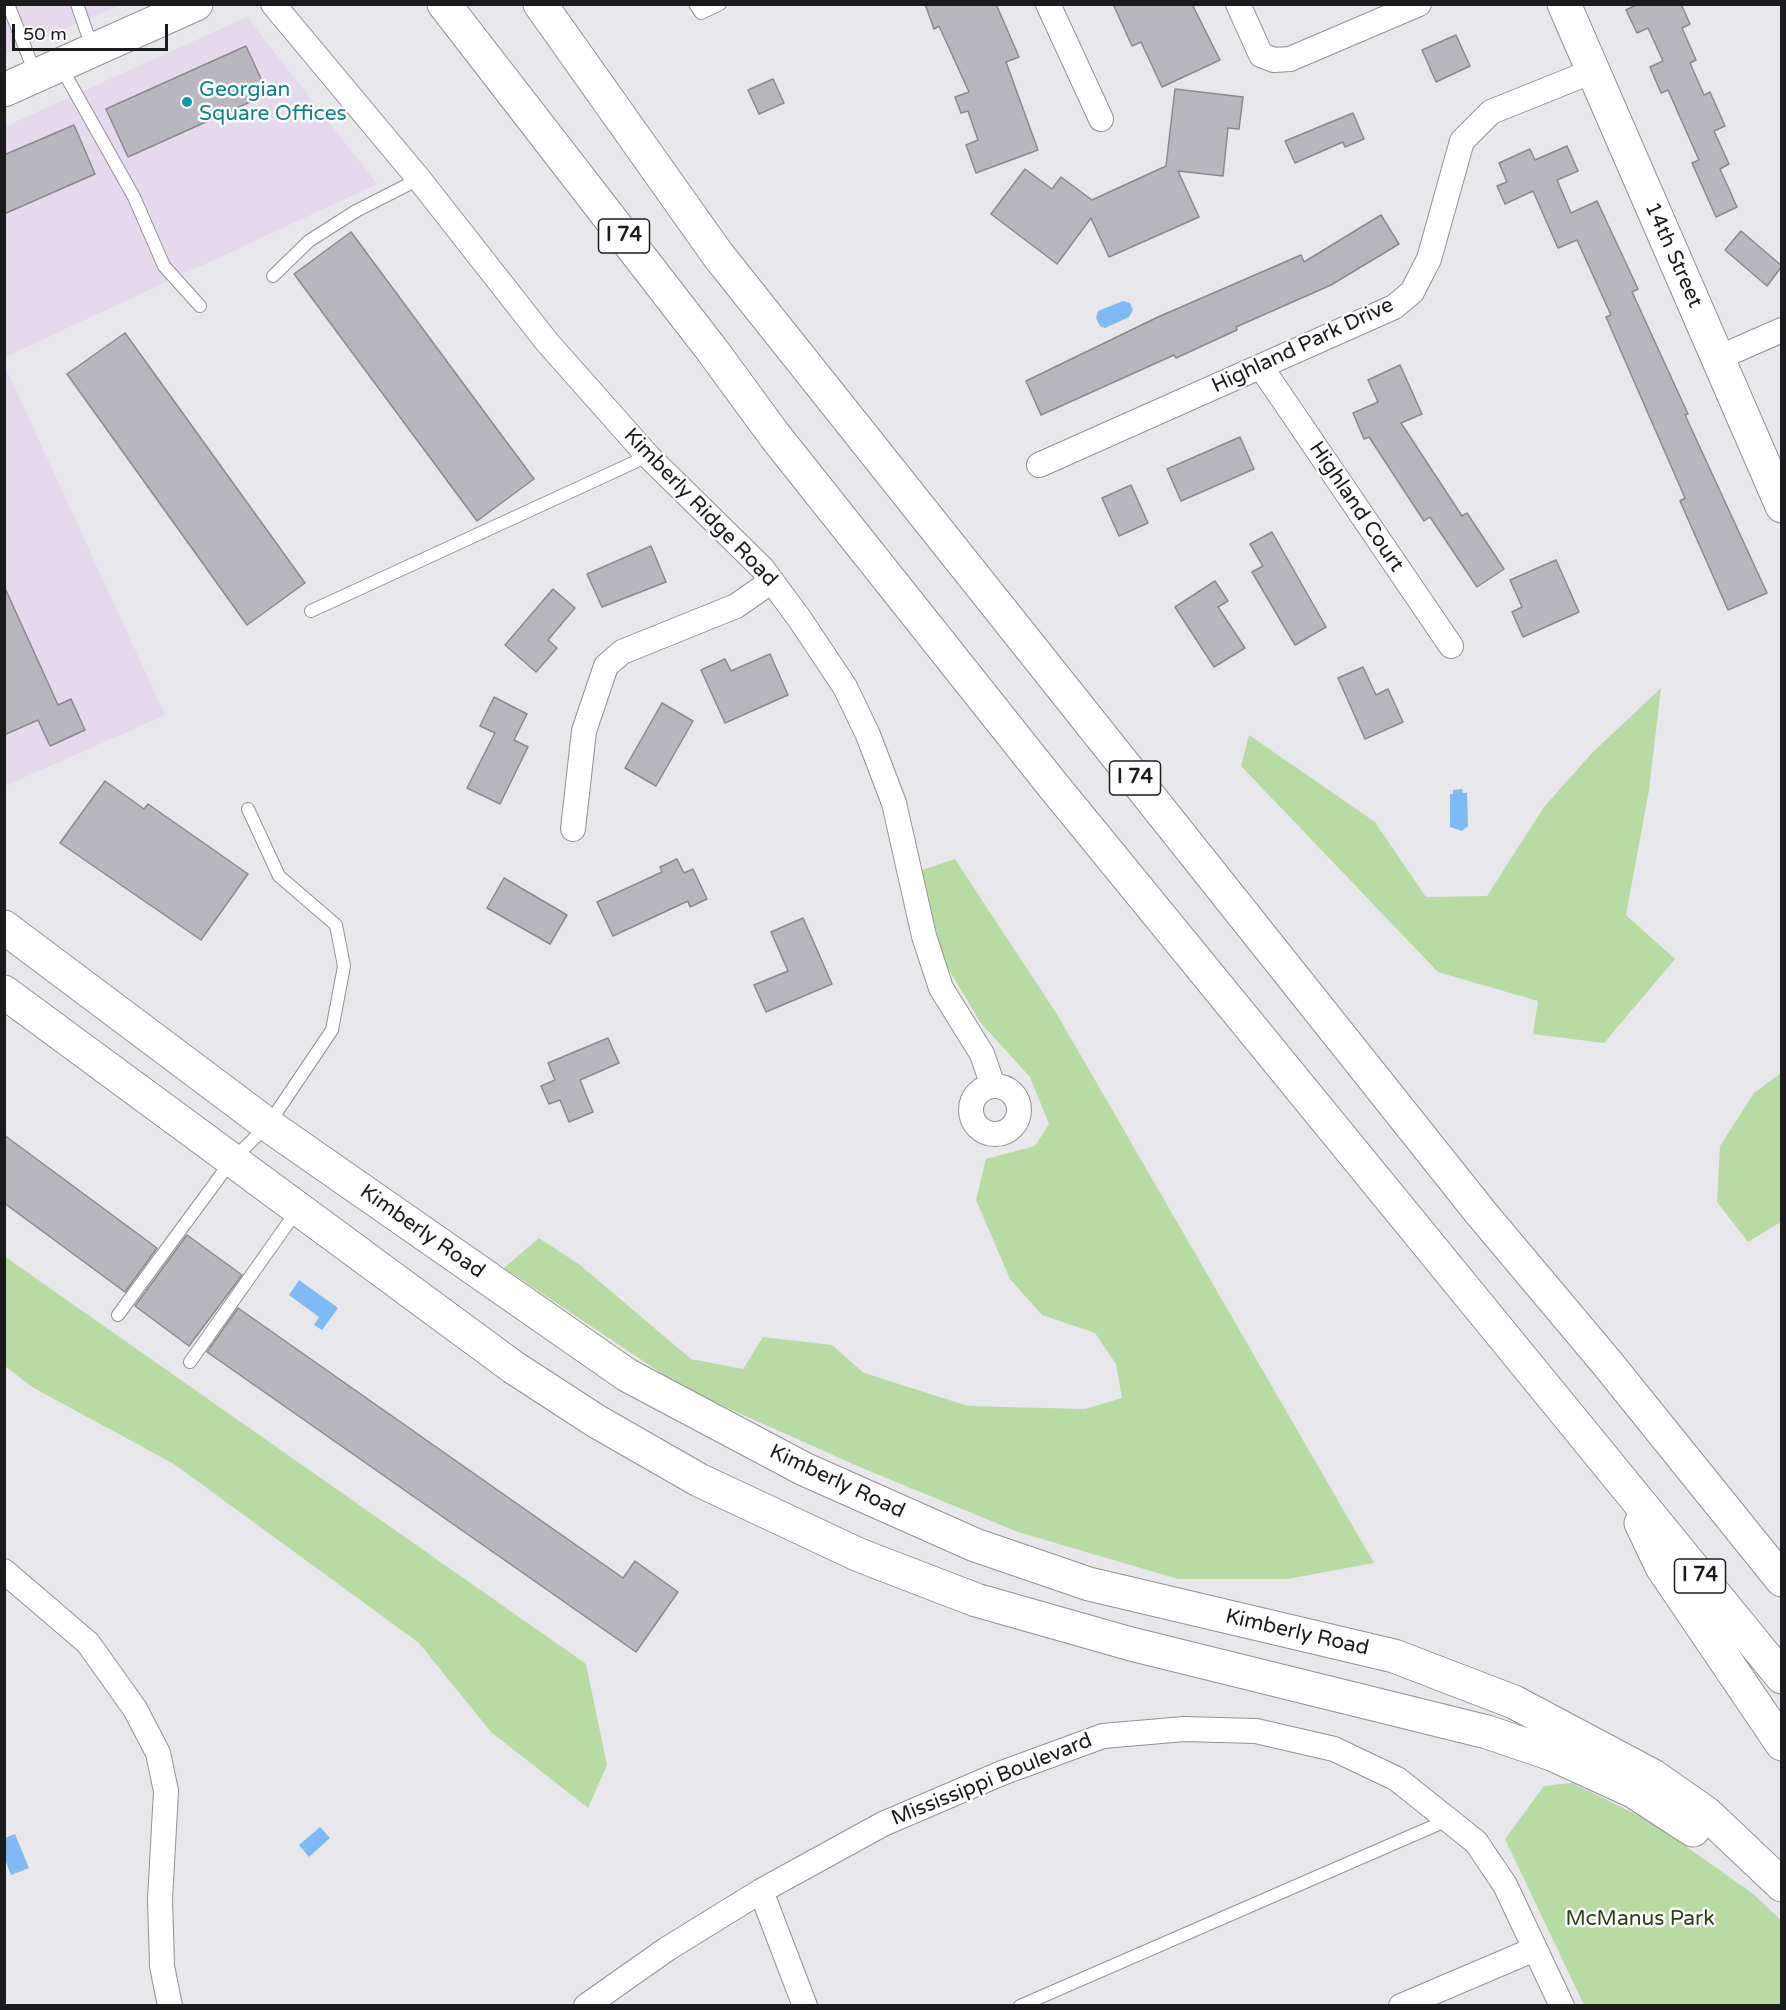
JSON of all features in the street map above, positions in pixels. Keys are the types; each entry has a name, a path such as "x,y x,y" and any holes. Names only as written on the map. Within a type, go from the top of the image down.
{"main road":[{"path":"4,90 196,4"},
{"name":"I 74","path":"445,4 712,350 782,445 1051,783 1782,1677"},
{"name":"I 74","path":"540,4 718,255 755,302 1473,1203 1607,1363 1782,1580"},
{"name":"14th Street","path":"1564,4 1782,506"},
{"name":"Kimberly Road","path":"4,927 268,1125 627,1376 804,1469 975,1545 1089,1584 1394,1656 1514,1702 1653,1776 1706,1813 1782,1886"},
{"name":"Kimberly Road","path":"4,992 513,1367 596,1421 699,1480 801,1530 976,1600 1131,1644 1487,1732 1542,1750 1633,1791 1686,1826 1754,1860"},
{"path":"1619,1475 1662,1567 1782,1744"},
{"path":"1747,1538 1782,1569"}],"street":[{"name":"Kimberly Ridge Road","path":"273,4 419,179 547,342 648,456 762,568 845,687 868,735 894,803 924,936 941,988 982,1054 993,1086"},
{"path":"1048,4 1101,119"},
{"path":"1238,4 1261,55 1274,60 1290,59 1419,4"},
{"name":"Highland Park Drive","path":"1039,465 1394,307 1412,292 1429,260 1462,141 1491,112 1593,70"},
{"path":"1718,358 1782,330"},
{"name":"Highland Court","path":"1261,367 1451,646"},
{"path":"573,829 584,731 606,666 622,652 736,606 772,581"},
{"path":"4,1571 88,1643 135,1709 158,1754 166,1791 160,1899 162,1966 170,2006"},
{"name":"Mississippi Boulevard","path":"586,2006 668,1949 761,1891 883,1824 1002,1773 1103,1736 1184,1730 1256,1731 1300,1741 1334,1749 1397,1779 1476,1842 1505,1885 1562,2006"},
{"path":"761,1891 805,2006"},
{"path":"1401,2006 1535,1949"}],"lane":[{"path":"8,4 49,71 134,197 164,266 200,306"},
{"path":"77,4 94,51"},
{"path":"695,4 701,13 720,4"},
{"path":"273,276 309,241 356,211 419,179"},
{"path":"311,611 648,456"},
{"path":"118,1315 232,1160 268,1125 332,1030 344,966 336,925 279,876 248,809"},
{"path":"190,1362 298,1209"},
{"path":"1020,2006 1450,1819"}],"shaded area":[{"path":"5,5 120,5 5,55"},
{"path":"247,17 377,184 5,357 4,127"},
{"path":"4,364 165,715 5,786 4,786"}],"green space":[{"path":"1661,688 1649,790 1626,915 1675,959 1604,1043 1533,1034 1538,1001 1438,972 1241,766 1249,735 1375,822 1426,897 1487,896 1544,807 1592,753"},
{"path":"955,859 1058,1016 1374,1563 1287,1579 1178,1579 1018,1532 862,1468 685,1389 504,1268 539,1238 580,1265 691,1359 743,1369 763,1337 832,1345 864,1373 968,1406 1085,1409 1122,1398 1116,1364 1095,1333 1042,1315 1010,1279 976,1200 986,1159 1035,1146 1049,1124 1030,1077 980,1022 942,958 919,871"},
{"path":"1781,1073 1781,1222 1748,1242 1717,1202 1720,1146 1754,1093"},
{"path":"4,1256 586,1664 607,1765 588,1808 491,1732 419,1643 174,1464 32,1387 5,1366"},
{"name":"McManus Park","path":"1572,1783 1650,1821 1752,1893 1781,1920 1781,2005 1584,2005 1505,1839 1544,1786"}],"water":[{"path":"1123,301 1130,303 1133,310 1129,317 1105,328 1100,326 1096,318 1098,311"},
{"path":"1462,789 1463,793 1467,793 1468,826 1462,831 1450,827 1450,794 1453,794 1453,790"},
{"path":"299,1280 338,1308 322,1330 314,1325 319,1317 289,1295"},
{"path":"320,1827 330,1838 309,1857 299,1845"},
{"path":"15,1834 29,1868 11,1875 5,1859 5,1838"}],"building":[{"path":"925,4 996,4 1019,57 1006,62 1038,150 976,173 966,145 978,140 968,111 961,113 955,97 969,92 939,26 934,29"},
{"path":"1113,4 1192,4 1220,60 1162,87 1141,42 1132,46"},
{"path":"1638,4 1681,4 1690,24 1682,28 1696,60 1690,63 1704,95 1710,92 1725,126 1714,131 1729,164 1720,169 1737,207 1716,217 1692,163 1699,160 1668,90 1661,93 1650,67 1663,61 1648,28 1637,33 1626,10"},
{"path":"1456,35 1470,66 1436,82 1422,50"},
{"name":"Georgian Square Offices","path":"246,46 268,94 128,157 106,109"},
{"path":"773,79 784,103 759,114 748,90"},
{"path":"1175,89 1243,97 1239,129 1228,128 1223,176 1178,171 1199,217 1109,257 1091,218 1057,264 991,214 1025,169 1052,189 1061,177 1092,200 1166,166"},
{"path":"1353,113 1364,139 1345,147 1343,142 1295,163 1285,141"},
{"path":"74,125 95,174 4,214 4,155"},
{"path":"1567,146 1578,171 1557,180 1571,213 1597,201 1638,289 1632,292 1688,414 1685,415 1767,593 1728,610 1680,501 1685,498 1606,317 1611,315 1577,240 1558,248 1533,191 1505,204 1497,186 1507,182 1499,163 1530,149 1535,160"},
{"path":"1381,215 1399,244 1331,285 1236,327 1237,330 1176,358 1174,355 1041,415 1026,381 1158,317 1301,255 1304,262"},
{"path":"1741,231 1782,266 1767,286 1725,250"},
{"path":"351,232 534,479 477,521 294,274"},
{"path":"125,333 305,583 247,625 67,374"},
{"path":"1400,365 1422,414 1401,423 1462,516 1467,513 1504,569 1477,587 1430,517 1424,521 1369,437 1364,439 1353,413 1378,402 1368,380"},
{"path":"1240,437 1254,469 1181,501 1167,469"},
{"path":"1131,485 1148,523 1119,536 1102,498"},
{"path":"1272,532 1326,627 1295,645 1252,572 1263,566 1250,544"},
{"path":"651,546 666,582 602,607 587,574"},
{"path":"1556,560 1579,612 1523,637 1512,612 1522,607 1510,580"},
{"path":"1215,581 1228,601 1218,607 1245,648 1214,667 1175,607"},
{"path":"4,586 58,705 71,699 85,730 50,746 38,720 4,735"},
{"path":"553,589 575,608 548,640 557,648 536,672 505,645"},
{"path":"770,654 788,695 725,723 701,670 725,659 731,671"},
{"path":"1363,667 1376,695 1388,689 1403,722 1365,739 1338,678"},
{"path":"494,697 527,714 514,740 528,747 500,804 467,788 495,733 480,726"},
{"path":"662,703 693,721 656,786 625,768"},
{"path":"105,781 144,809 148,804 248,874 201,940 60,843"},
{"path":"677,859 684,873 693,869 707,899 690,907 688,901 613,936 597,902 662,872 660,867"},
{"path":"504,878 567,915 550,944 487,908"},
{"path":"803,918 832,984 766,1012 754,985 788,971 771,932"},
{"path":"608,1038 619,1063 580,1080 593,1112 569,1122 560,1100 549,1104 541,1086 555,1080 548,1063"},
{"path":"4,1135 157,1248 125,1292 4,1203"},
{"path":"187,1235 242,1275 189,1346 135,1306"},
{"path":"238,1308 623,1578 635,1561 678,1592 636,1652 207,1352"}],"place":[{"name":"Georgian Square Offices","path":"187,102"}]}
